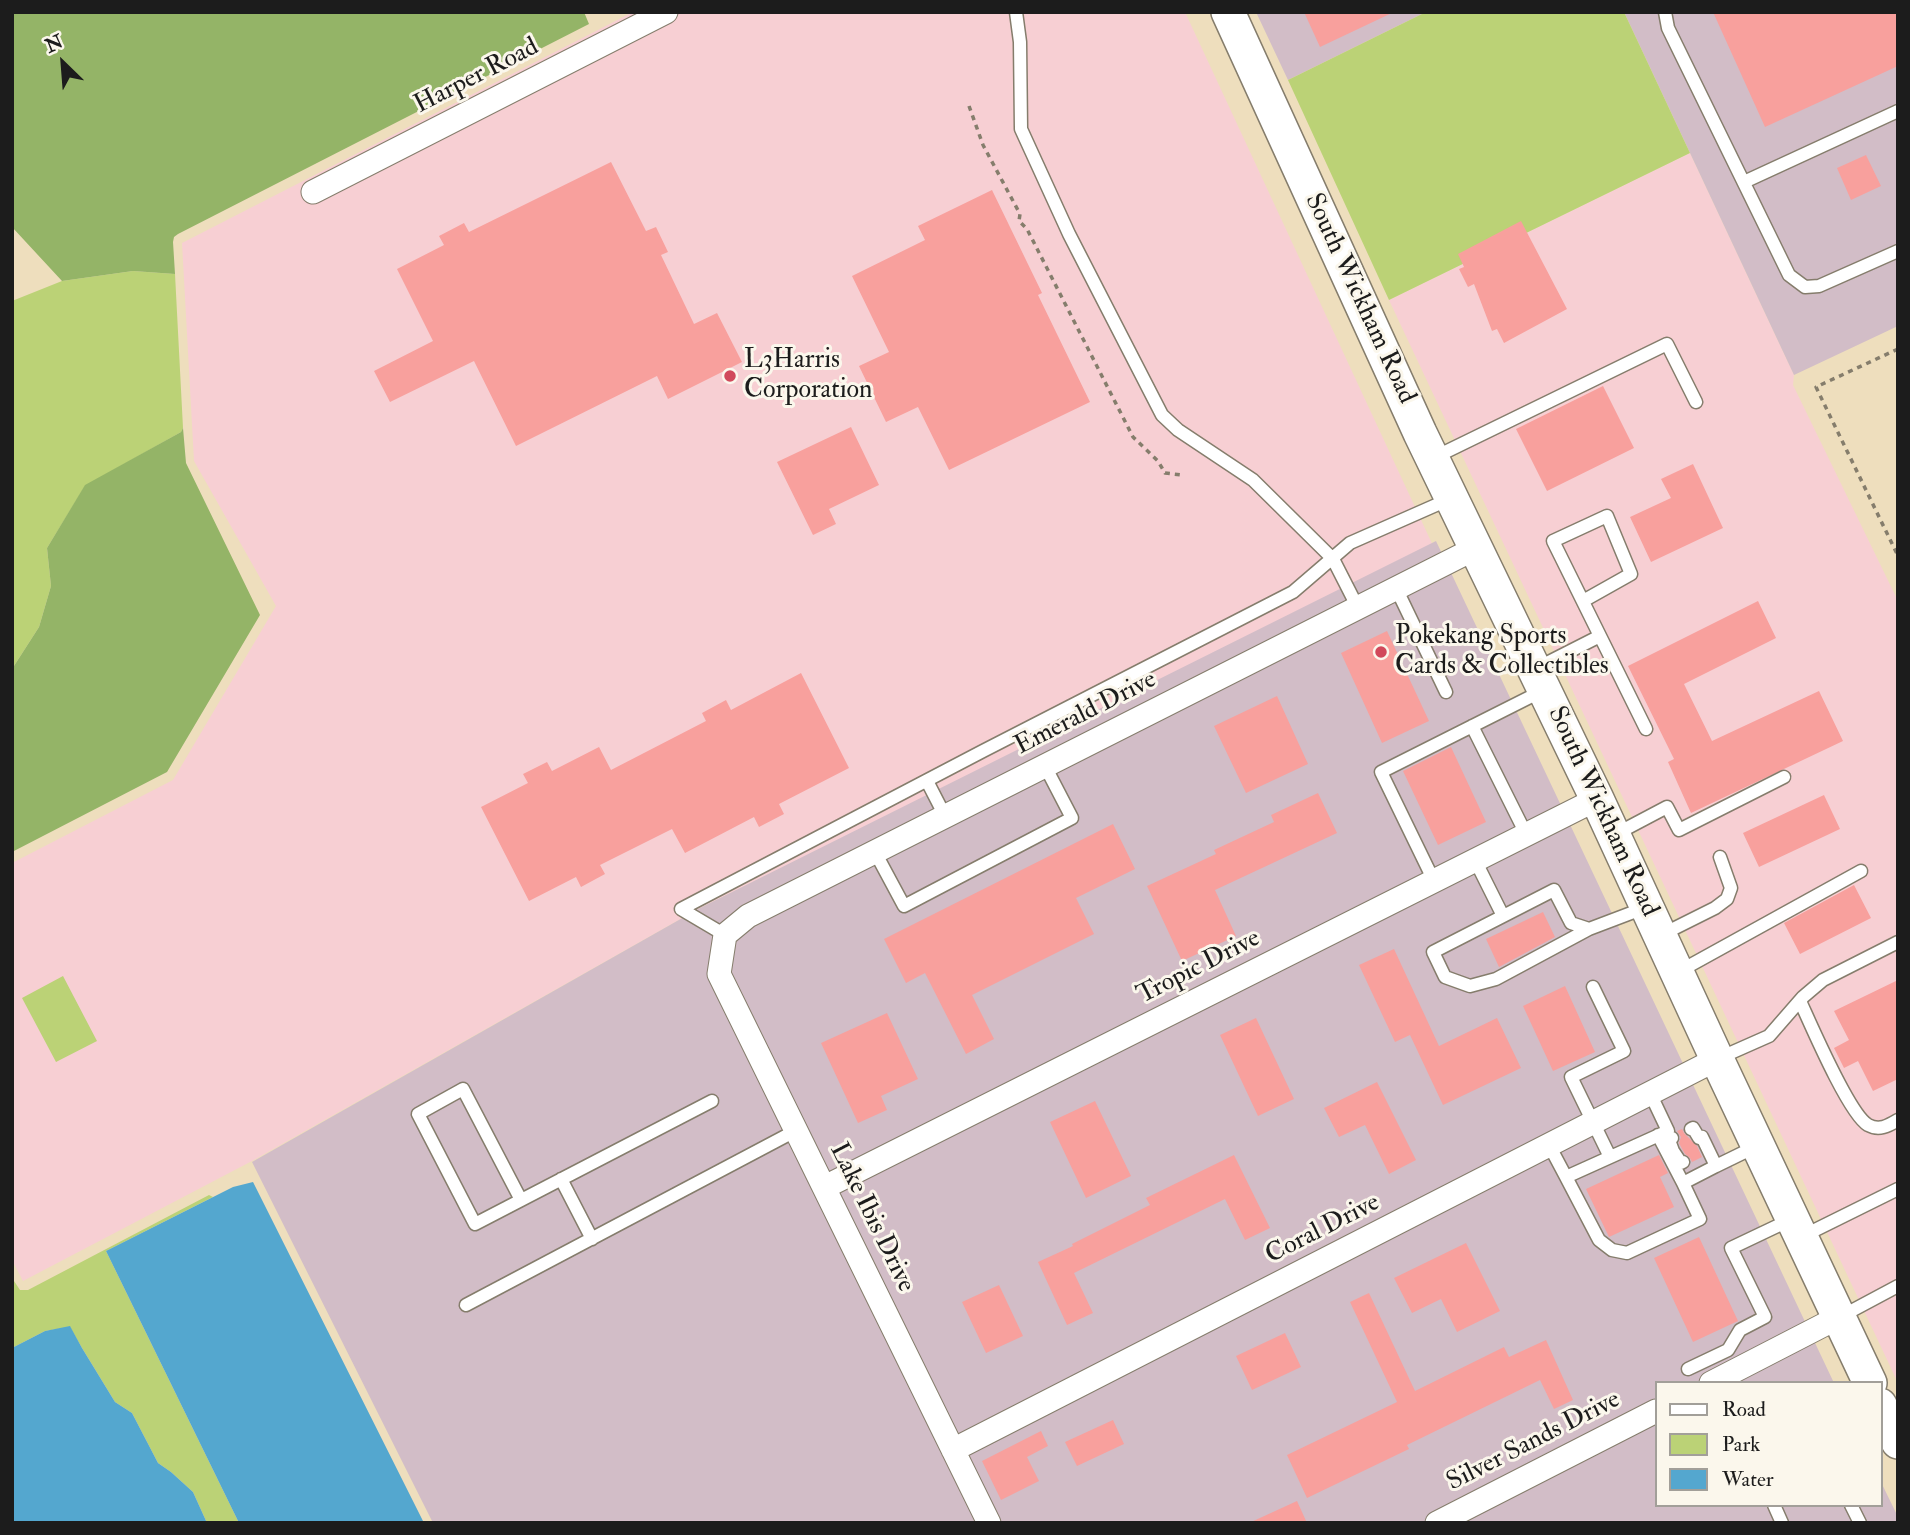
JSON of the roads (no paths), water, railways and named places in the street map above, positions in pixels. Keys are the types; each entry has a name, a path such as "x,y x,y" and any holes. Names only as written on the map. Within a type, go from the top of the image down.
{"main road":[{"name":"South Wickham Road","path":"1228,12 1433,458 1597,799 1869,1381"},
{"path":"1882,1409 1898,1442"}],"street":[{"name":"Harper Road","path":"313,192 666,12"},
{"name":"Emerald Drive","path":"725,935 748,916 1476,548"},
{"name":"Tropic Drive","path":"825,1187 1597,799"},
{"name":"Lake Ibis Drive","path":"725,935 719,974 989,1523"},
{"name":"Coral Drive","path":"953,1450 1717,1059"},
{"path":"1723,1373 1839,1318"},
{"name":"Silver Sands Drive","path":"1437,1523 1654,1412"}],"lane":[{"path":"1016,12 1020,42 1021,129 1069,234 1162,415 1178,430 1253,480 1333,559 1358,608"},
{"path":"1665,12 1668,28 1788,275 1805,287 1819,286 1898,251"},
{"path":"1744,183 1898,111"},
{"path":"1433,458 1667,344 1696,402"},
{"path":"725,935 681,909 1293,592 1350,543 1452,498"},
{"path":"1583,601 1631,575 1607,516 1553,541 1646,729"},
{"path":"1396,589 1446,692"},
{"path":"1434,881 1381,772 1472,726 1600,636"},
{"path":"1472,726 1526,834"},
{"path":"875,852 904,906 1072,818 1045,766"},
{"path":"1614,835 1667,807 1679,830 1784,777"},
{"path":"927,780 945,816"},
{"path":"1589,929 1571,923 1554,890 1433,952 1445,977 1470,986 1496,979 1589,929 1654,921 1715,908 1727,899 1731,888 1720,857"},
{"path":"1475,860 1503,916"},
{"path":"1677,972 1861,871"},
{"path":"1717,1059 1769,1036 1800,1001 1824,980 1898,942"},
{"path":"1593,987 1624,1051 1572,1077 1610,1157"},
{"path":"1800,1001 1859,1118 1878,1129 1898,1120"},
{"path":"521,1200 463,1089 418,1114 475,1224 712,1101"},
{"path":"1566,1177 1668,1130 1650,1093"},
{"path":"466,1305 797,1130"},
{"path":"1658,1135 1682,1162"},
{"path":"1702,1152 1695,1136 1702,1137 1716,1166"},
{"path":"1549,1145 1599,1240 1612,1250 1627,1253 1700,1219 1683,1183 1672,1148"},
{"path":"1683,1183 1758,1146"},
{"path":"561,1179 592,1239"},
{"path":"1688,1369 1723,1373 1740,1329 1765,1317 1731,1248 1797,1228 1898,1189"},
{"path":"1839,1318 1898,1286"},
{"path":"1779,1507 1782,1523"},
{"path":"1841,1516 1853,1508 1860,1523"}],"water":[{"path":"253,1182 424,1523 239,1523 106,1251 233,1187"},
{"path":"70,1326 115,1402 132,1413 158,1463 193,1492 207,1523 12,1523 12,1348 45,1331"}],"place":[{"name":"L3Harris Corporation","path":"730,376"},
{"name":"Pokekang Sports Cards & Collectibles","path":"1381,652"}]}
